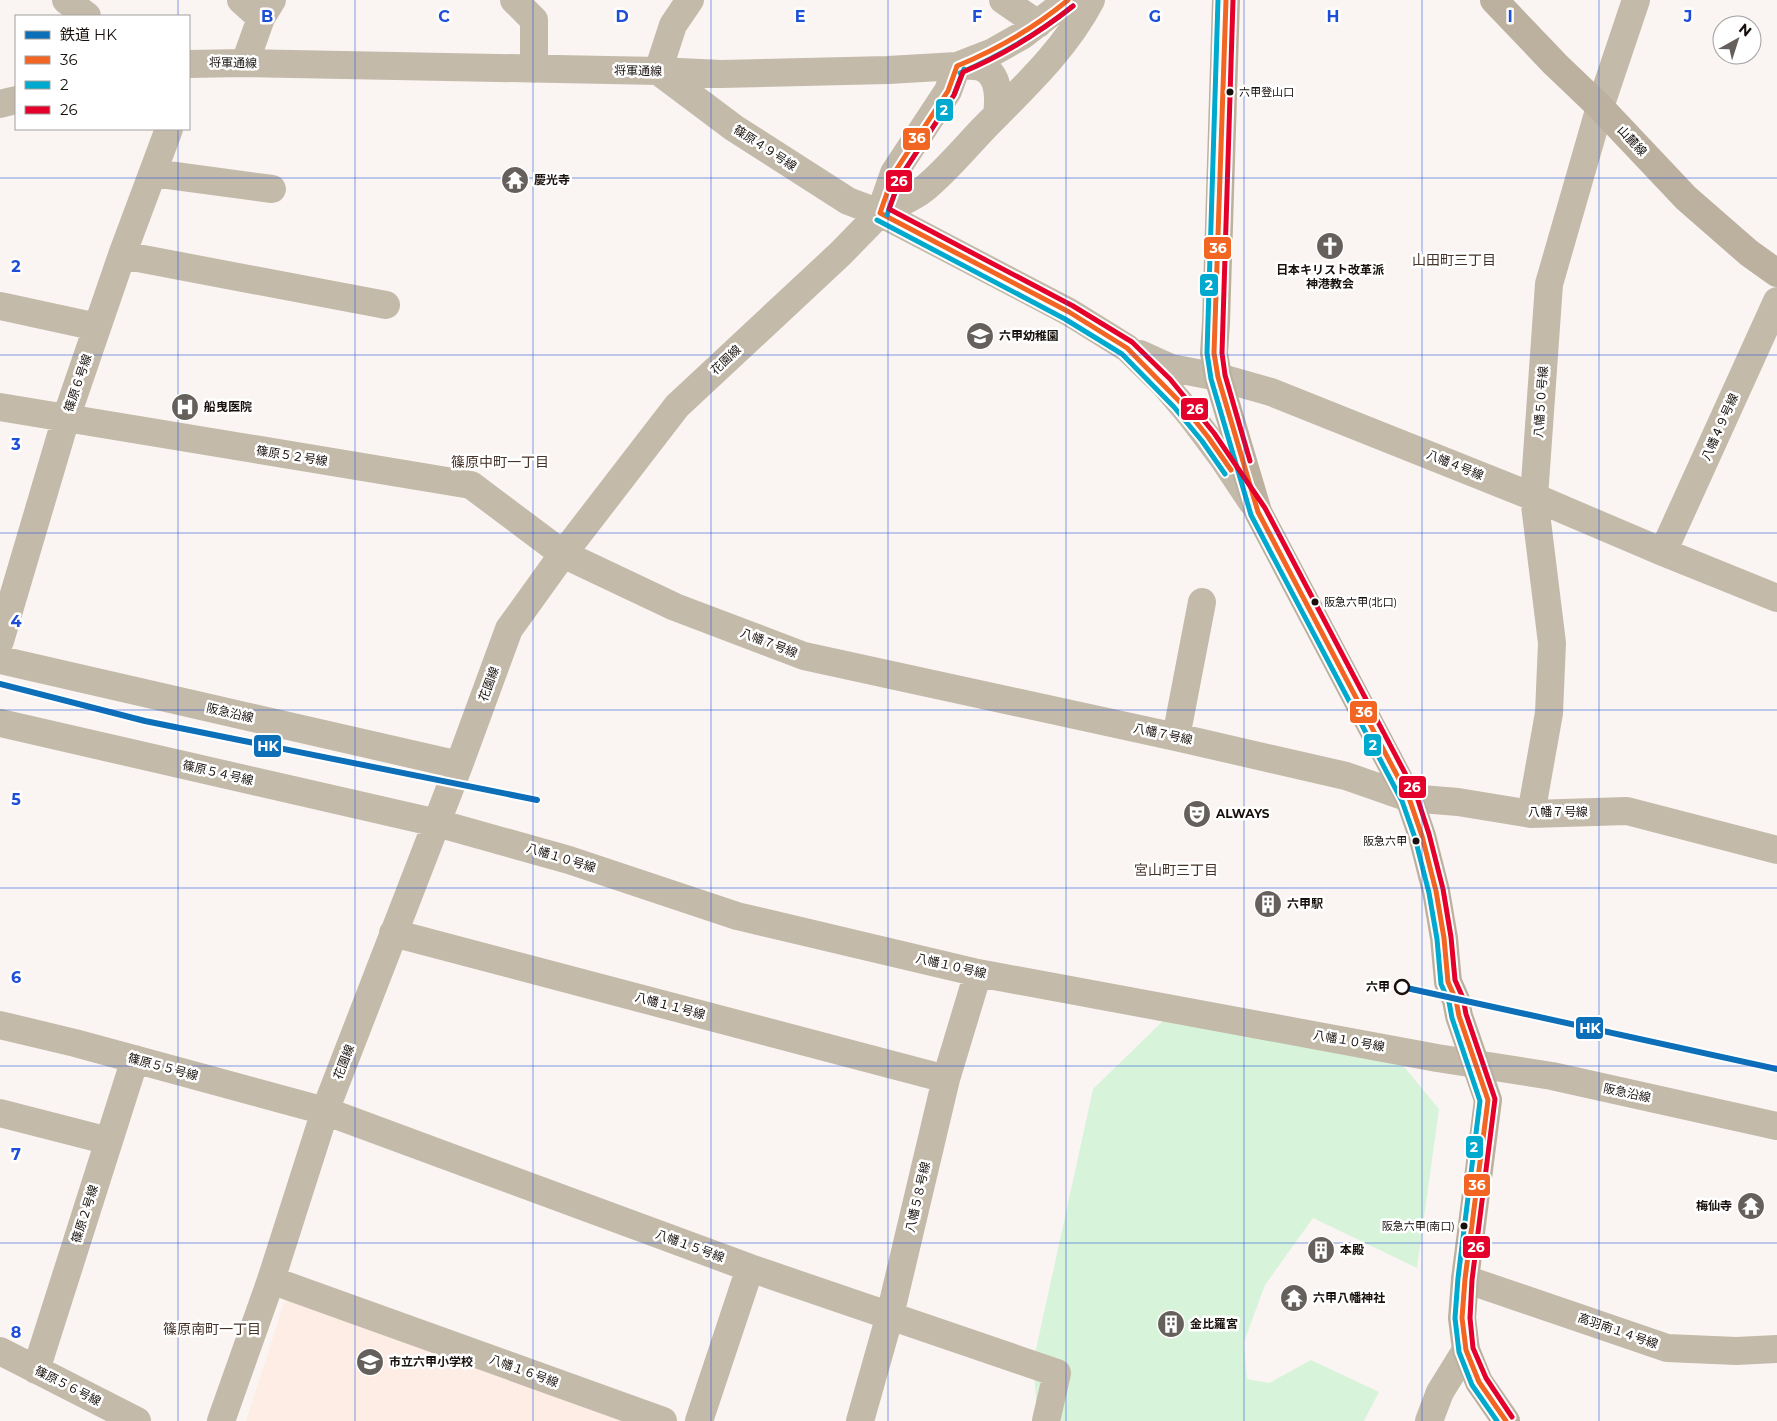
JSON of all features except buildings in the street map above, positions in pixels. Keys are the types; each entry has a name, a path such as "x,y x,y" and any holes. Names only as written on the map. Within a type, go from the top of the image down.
{"main road":[{"path":"1226,0 1214,353 1218,376 1258,512 1409,798 1422,836 1436,891 1444,938 1448,982 1456,1000 1459,1016 1488,1100 1465,1279 1462,1318 1466,1350 1479,1382 1506,1421"},
{"name":"山麓線","path":"1494,0 1686,198 1749,253 1777,273"}],"street":[{"path":"66,0 86,15"},
{"path":"241,0 267,9 245,63"},
{"path":"514,0 534,20 534,69"},
{"path":"658,71 673,26 690,0"},
{"path":"1003,0 1038,24"},
{"name":"将軍通線","path":"191,68 245,63 731,73 888,70 957,66 992,52 1023,35 1068,0"},
{"path":"880,213 923,190 1025,87 1062,44 1091,0"},
{"name":"八幡５０号線","path":"1531,814 1549,713 1552,643 1534,497 1549,284 1600,108 1636,0"},
{"path":"957,66 979,66 994,78 998,94 997,115"},
{"name":"花園線","path":"221,1421 271,1280 325,1111 510,629 563,554 677,406 840,254 880,213 894,173 948,91 957,66"},
{"name":"篠原４９号線","path":"658,71 734,128 848,201 880,213"},
{"path":"0,104 15,100"},
{"name":"篠原６号線","path":"0,641 66,418 122,255 169,130"},
{"path":"153,173 272,189"},
{"name":"八幡４号線","path":"880,213 1069,312 1127,348 1171,368 1218,376 1271,392 1534,497 1777,598"},
{"path":"122,255 386,305"},
{"name":"八幡４９号線","path":"1663,552 1777,301"},
{"path":"0,306 97,327"},
{"name":"八幡４号線","path":"1127,348 1164,384 1192,418 1222,458 1258,512"},
{"name":"篠原５２号線","path":"0,407 471,485 563,554"},
{"name":"八幡７号線","path":"563,554 676,607 804,656 1346,776 1409,798 1458,802 1531,814 1627,811 1777,850"},
{"path":"1176,737 1202,602"},
{"name":"阪急沿線","path":"0,660 459,765"},
{"name":"篠原５４号線","path":"0,723 437,823"},
{"name":"八幡１０号線","path":"437,823 570,860 737,916 978,973 1476,1064"},
{"name":"八幡１１号線","path":"393,933 946,1079"},
{"name":"八幡５８号線","path":"860,1421 890,1315 946,1079 978,973"},
{"name":"篠原５５号線","path":"0,1025 75,1043 325,1111"},
{"name":"篠原２号線","path":"36,1370 135,1059"},
{"name":"阪急沿線","path":"1476,1064 1552,1076 1777,1126"},
{"name":"八幡１５号線","path":"325,1111 750,1268 1057,1374 1046,1421"},
{"path":"0,1113 109,1141"},
{"path":"699,1421 750,1268"},
{"name":"高羽南１４号線","path":"1465,1279 1667,1348 1736,1351 1777,1350"},
{"name":"八幡１６号線","path":"271,1280 663,1421"},
{"path":"1429,1421 1440,1392 1466,1350"},
{"name":"篠原５６号線","path":"0,1351 137,1421"}],"shaded area":[{"name":"市立六甲小学校","path":"298,1297 635,1421 246,1421 284,1303"}],"green space":[{"path":"1167,1017 1401,1063 1439,1109 1417,1268 1313,1218 1265,1285 1244,1342 1247,1379 1269,1383 1311,1360 1379,1392 1364,1421 1038,1421 1033,1363 1093,1089"}],"rail line":[{"name":"HK","path":"0,684 145,721 537,800"},
{"name":"HK","path":"1402,987 1777,1069"}],"transit line":[{"name":"36","path":"957,66 1015,37 1042,20 1068,0"},
{"name":"2","path":"1218,0 1207,353 1211,379 1251,515 1402,801 1415,838 1429,893 1437,939 1441,984 1449,1002 1452,1018 1480,1101 1458,1278 1455,1318 1459,1352 1472,1385 1497,1421"},
{"name":"36","path":"1226,0 1214,353 1218,377 1258,512 1409,798 1422,836 1436,891 1444,938 1448,982 1456,1000 1459,1016 1488,1100 1465,1279 1462,1318 1466,1350 1479,1382 1506,1421"},
{"name":"26","path":"1233,0 1222,353 1225,375 1250,461"},
{"name":"2","path":"960,73 1019,43 1073,6"},
{"name":"26","path":"1073,6 1020,43 963,72 954,95 901,176 889,209 1073,306 1132,342 1170,379 1214,433 1265,508 1416,794 1429,834 1443,889 1451,937 1455,980 1463,998 1466,1014 1495,1099 1472,1280 1470,1318 1473,1348 1486,1378 1512,1417"},
{"name":"36","path":"880,213 894,173 948,91 957,66"},
{"name":"2","path":"887,215 901,176 954,95 964,69"},
{"name":"36","path":"880,213 1069,312 1127,348 1180,402 1231,470"},
{"name":"2","path":"877,220 1065,319 1122,354 1174,407 1202,441 1225,474"}],"place":[{"name":"六甲登山口","path":"1230,92"},
{"name":"慶光寺","path":"515,180"},
{"name":"日本キリスト改革派 神港教会","path":"1330,246"},
{"name":"六甲幼稚園","path":"980,336"},
{"name":"船曳医院","path":"185,407"},
{"name":"阪急六甲(北口)","path":"1315,602"},
{"name":"ALWAYS","path":"1197,814"},
{"name":"阪急六甲","path":"1416,841"},
{"name":"六甲駅","path":"1268,904"},
{"name":"六甲","path":"1402,987"},
{"name":"梅仙寺","path":"1751,1206"},
{"name":"阪急六甲(南口)","path":"1464,1226"},
{"name":"本殿","path":"1321,1250"},
{"name":"六甲八幡神社","path":"1294,1298"},
{"name":"金比羅宮","path":"1171,1324"},
{"name":"市立六甲小学校","path":"370,1362"}],"district":[{"name":"山田町三丁目","path":"1454,260"},
{"name":"篠原中町一丁目","path":"500,462"},
{"name":"宮山町三丁目","path":"1176,870"},
{"name":"篠原南町一丁目","path":"212,1329"}]}
